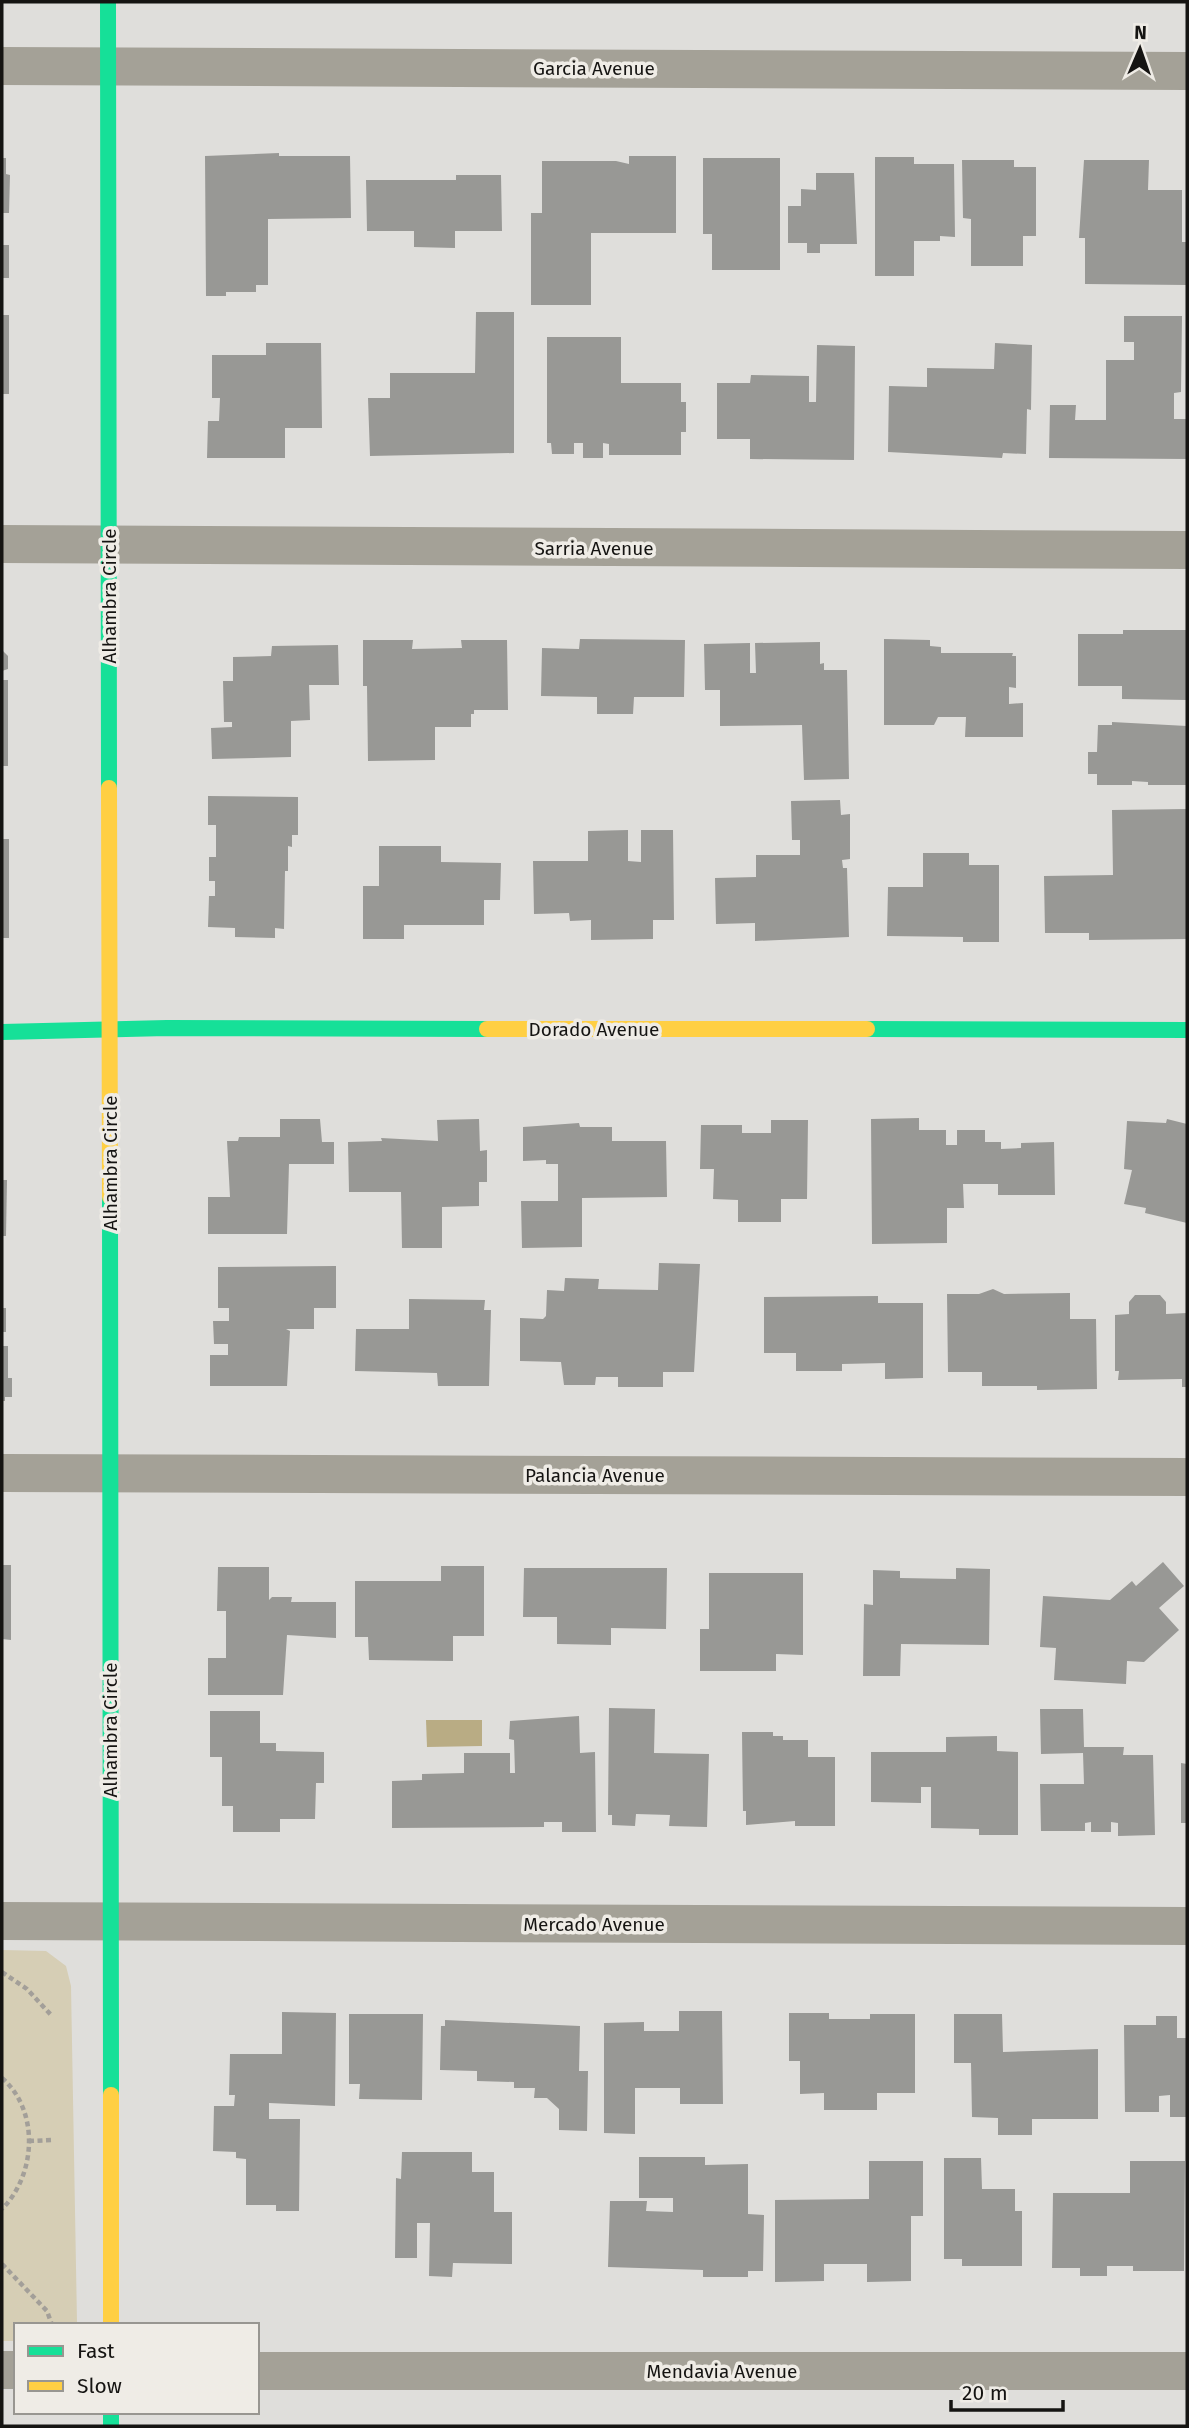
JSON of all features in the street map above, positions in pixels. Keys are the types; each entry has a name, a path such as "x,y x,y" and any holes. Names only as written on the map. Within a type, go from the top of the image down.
{"street":[{"name":"Alhambra Circle","path":"108,2 111,2323"},
{"name":"Garcia Avenue","path":"2,66 1187,71"},
{"name":"Sarria Avenue","path":"2,544 1187,550"},
{"name":"Dorado Avenue","path":"2,1032 1187,1030"},
{"name":"Palancia Avenue","path":"2,1473 1187,1477"},
{"name":"Mercado Avenue","path":"2,1922 1187,1926"},
{"name":"Mendavia Avenue","path":"259,2371 1187,2371"}],"path":[{"path":"2,1972 27,1989 52,2016"},
{"path":"2,2078 23,2105 29,2141 24,2172 10,2202 2,2209"},
{"path":"29,2141 53,2140"},
{"path":"2,2264 47,2311 51,2323"}],"shaded area":[{"path":"426,1720 482,1720 482,1746 427,1747"},
{"path":"2,1950 46,1951 66,1966 71,1986 77,2322 14,2323 14,2341 2,2341"}],"building":[{"path":"279,153 279,156 350,156 351,218 268,219 268,285 256,285 256,292 226,292 226,296 206,296 205,156"},
{"path":"629,156 676,156 676,233 591,233 591,305 531,305 531,213 542,213 542,161 616,161 629,164"},
{"path":"875,157 914,157 914,164 954,164 955,237 940,236 940,241 914,241 914,276 875,276"},
{"path":"2,158 6,158 6,174 10,175 9,213 2,213"},
{"path":"703,158 780,158 780,270 712,270 712,234 703,234"},
{"path":"962,160 1014,160 1014,167 1036,167 1036,236 1023,236 1023,266 971,266 971,219 963,218"},
{"path":"1084,160 1149,160 1148,190 1182,190 1182,242 1187,242 1187,285 1085,284 1085,238 1079,238"},
{"path":"816,173 854,173 857,244 820,244 820,253 807,253 807,243 788,243 788,206 801,206 801,189 816,190"},
{"path":"456,175 501,175 502,231 455,231 455,248 414,247 414,231 367,231 366,180 456,180"},
{"path":"2,245 9,245 9,278 2,278"},
{"path":"476,312 514,312 514,453 370,456 368,398 390,398 390,373 475,373"},
{"path":"2,315 9,315 9,394 2,394"},
{"path":"1124,316 1182,316 1181,392 1174,393 1174,419 1187,419 1186,459 1049,458 1050,405 1076,405 1075,420 1106,420 1106,360 1134,360 1134,342 1124,342"},
{"path":"547,337 621,337 621,383 681,383 681,402 686,402 686,432 681,432 681,455 609,455 609,444 603,443 603,458 583,458 583,443 574,443 574,454 552,454 551,443 547,443"},
{"path":"266,343 321,343 322,428 285,428 285,458 207,458 208,421 219,421 220,398 212,398 212,355 266,355"},
{"path":"995,343 1032,345 1031,410 1027,409 1026,454 1003,453 1002,458 888,452 889,386 927,387 927,368 994,369"},
{"path":"817,345 855,346 854,460 750,459 750,439 717,439 717,383 750,383 751,375 809,376 809,402 816,402"},
{"path":"1123,630 1187,630 1187,700 1122,699 1122,686 1078,686 1078,634 1123,634"},
{"path":"580,639 685,640 684,697 634,697 633,714 597,714 597,697 541,696 542,648 579,649"},
{"path":"884,639 930,640 930,646 941,647 941,653 1013,653 1012,656 1016,656 1016,688 1009,687 1009,704 1023,703 1023,737 965,737 966,717 938,717 934,725 884,725"},
{"path":"363,640 413,640 412,649 462,648 461,640 507,640 508,710 474,710 474,714 471,714 471,727 435,727 435,760 368,761"},
{"path":"820,642 820,664 824,663 824,670 847,670 849,779 804,780 802,725 720,726 720,690 705,690 704,644 750,643 750,673 756,673 755,643"},
{"path":"338,645 339,685 309,685 310,720 291,721 291,757 212,759 211,728 232,727 232,722 224,722 223,681 233,681 233,657 271,656 272,646"},
{"path":"2,650 8,656 8,669 2,671"},
{"path":"2,680 8,680 8,766 2,766"},
{"path":"1112,722 1187,726 1187,785 1148,785 1148,782 1132,781 1132,785 1097,785 1097,774 1088,774 1088,752 1097,752 1098,725 1112,725"},
{"path":"208,796 298,797 298,835 292,835 292,847 288,846 288,871 285,871 284,929 275,928 275,938 235,937 235,928 208,927 209,896 215,896 215,881 209,881 209,857 216,857 216,825 208,825"},
{"path":"840,800 841,815 850,814 850,859 842,860 843,868 847,868 849,937 755,941 755,923 716,924 715,878 756,877 756,855 800,855 800,840 792,840 791,801"},
{"path":"1187,809 1187,939 1089,940 1089,933 1045,933 1044,876 1113,875 1112,810"},
{"path":"628,830 628,861 641,862 641,830 673,830 674,920 653,920 653,939 591,940 591,920 570,921 569,913 534,914 533,861 588,861 588,831"},
{"path":"2,839 9,839 9,938 2,938"},
{"path":"379,846 441,846 441,862 501,863 500,900 484,900 484,925 404,925 404,939 363,939 363,886 379,886"},
{"path":"923,853 969,853 969,865 999,865 999,942 963,942 963,937 887,936 888,887 923,887"},
{"path":"919,1118 919,1130 946,1130 946,1145 957,1145 957,1130 985,1130 985,1142 1001,1142 1001,1149 1021,1148 1021,1143 1054,1142 1055,1195 998,1195 998,1184 963,1184 964,1208 947,1208 947,1243 872,1244 871,1119"},
{"path":"280,1119 320,1119 322,1142 334,1142 334,1164 289,1164 287,1234 208,1234 208,1197 230,1197 227,1141 238,1141 239,1137 280,1137"},
{"path":"479,1119 480,1151 487,1150 487,1182 479,1182 479,1206 442,1207 442,1248 402,1248 401,1192 349,1192 348,1142 382,1141 381,1138 438,1141 437,1120"},
{"path":"1167,1119 1187,1124 1187,1223 1145,1213 1146,1208 1124,1204 1132,1170 1124,1169 1127,1121 1166,1123"},
{"path":"771,1120 808,1120 807,1199 781,1199 781,1222 738,1222 738,1200 713,1199 714,1169 700,1169 701,1125 742,1125 742,1133 771,1133"},
{"path":"579,1123 580,1127 612,1127 612,1141 666,1141 667,1197 582,1198 582,1247 522,1248 521,1201 558,1201 558,1164 546,1164 546,1160 523,1161 523,1127"},
{"path":"2,1180 7,1180 6,1236 2,1236"},
{"path":"659,1263 700,1264 694,1372 663,1372 663,1387 618,1387 618,1377 596,1377 595,1385 564,1385 561,1362 520,1361 520,1318 543,1319 546,1316 547,1290 564,1291 565,1278 599,1279 598,1289 658,1290"},
{"path":"336,1266 336,1308 314,1308 314,1329 286,1329 290,1331 287,1386 210,1386 210,1355 228,1355 228,1344 214,1344 213,1321 229,1321 229,1308 218,1308 218,1267"},
{"path":"993,1289 1004,1294 1070,1293 1070,1319 1096,1319 1097,1389 1037,1390 1037,1386 982,1386 982,1372 948,1372 947,1294 979,1294"},
{"path":"1135,1295 1160,1295 1166,1302 1166,1314 1187,1313 1187,1387 1182,1387 1182,1379 1118,1380 1119,1371 1115,1371 1115,1315 1129,1314 1129,1302"},
{"path":"878,1296 878,1303 923,1303 923,1378 885,1379 885,1363 842,1364 842,1371 796,1371 796,1353 764,1353 764,1297"},
{"path":"409,1299 485,1300 484,1310 491,1310 489,1386 438,1386 437,1373 355,1371 356,1329 409,1329"},
{"path":"2,1308 6,1308 6,1332 2,1332"},
{"path":"2,1346 8,1346 8,1378 12,1378 12,1397 5,1397 5,1401 2,1401"},
{"path":"1163,1562 1184,1586 1159,1608 1179,1630 1144,1662 1127,1661 1126,1684 1054,1680 1056,1648 1040,1647 1043,1596 1110,1600 1132,1581 1136,1586"},
{"path":"2,1565 11,1565 11,1640 2,1639"},
{"path":"441,1566 484,1566 484,1636 453,1636 453,1661 369,1660 368,1637 355,1637 355,1581 441,1581"},
{"path":"218,1567 269,1567 269,1600 272,1597 292,1597 291,1602 336,1602 336,1638 287,1635 283,1695 208,1695 208,1658 226,1658 226,1611 217,1611"},
{"path":"524,1568 667,1568 666,1629 611,1628 611,1645 557,1644 557,1617 523,1617"},
{"path":"956,1568 990,1569 989,1645 901,1644 900,1676 863,1676 864,1604 873,1605 873,1570 900,1571 900,1578 956,1579"},
{"path":"709,1573 803,1573 803,1655 776,1654 776,1671 700,1671 700,1629 709,1629"},
{"path":"609,1708 655,1709 654,1753 709,1754 707,1827 669,1826 670,1815 636,1814 635,1826 612,1825 612,1815 608,1815"},
{"path":"1040,1709 1083,1709 1084,1747 1124,1747 1123,1755 1153,1755 1155,1835 1118,1836 1118,1823 1111,1822 1111,1832 1091,1832 1091,1822 1085,1823 1085,1831 1041,1831 1040,1784 1084,1784 1083,1753 1041,1754"},
{"path":"210,1711 260,1711 260,1743 276,1743 276,1751 324,1752 324,1783 316,1783 315,1819 280,1819 280,1832 233,1832 233,1806 222,1806 222,1757 210,1757"},
{"path":"579,1716 580,1753 595,1752 596,1832 562,1832 562,1822 544,1822 544,1827 392,1828 392,1781 422,1780 422,1774 464,1773 464,1753 510,1753 510,1773 515,1773 514,1740 509,1739 510,1721"},
{"path":"742,1732 773,1732 773,1736 783,1736 783,1740 808,1740 808,1757 835,1757 835,1826 795,1826 795,1821 746,1825 746,1811 743,1811"},
{"path":"997,1736 997,1751 1018,1752 1018,1835 979,1835 979,1829 931,1828 931,1787 921,1787 921,1803 871,1802 871,1752 946,1752 946,1737"},
{"path":"1181,1763 1187,1764 1187,1823 1181,1823"},
{"path":"679,2011 722,2011 723,2104 680,2104 680,2088 635,2088 635,2134 604,2133 604,2023 644,2022 644,2031 679,2031"},
{"path":"282,2012 336,2013 335,2106 269,2103 269,2119 300,2119 299,2211 276,2211 276,2205 246,2205 246,2159 236,2158 236,2152 213,2151 214,2106 234,2106 235,2095 229,2095 230,2054 282,2054"},
{"path":"789,2013 829,2013 829,2019 870,2019 870,2014 915,2014 915,2093 877,2093 877,2110 824,2110 824,2093 800,2094 800,2061 789,2061"},
{"path":"349,2014 423,2014 422,2100 359,2099 360,2084 349,2084"},
{"path":"954,2014 1002,2014 1003,2052 1098,2049 1098,2119 1032,2119 1032,2135 998,2135 998,2118 972,2117 971,2063 954,2063"},
{"path":"1156,2016 1177,2016 1177,2038 1187,2038 1187,2117 1170,2117 1170,2095 1159,2096 1159,2112 1125,2112 1124,2025 1156,2025"},
{"path":"445,2020 580,2026 579,2071 588,2071 587,2131 559,2130 559,2109 547,2098 534,2098 535,2088 514,2088 514,2082 477,2081 477,2071 440,2070 441,2026 445,2026"},
{"path":"402,2152 472,2152 472,2172 494,2172 494,2212 512,2212 512,2264 453,2263 452,2277 429,2276 430,2223 417,2223 417,2258 395,2258 396,2178 401,2179"},
{"path":"639,2157 705,2157 705,2165 748,2164 748,2214 764,2215 763,2271 748,2271 748,2277 703,2277 703,2270 608,2267 610,2201 647,2201 646,2211 673,2212 673,2198 639,2198"},
{"path":"944,2158 981,2158 982,2189 1015,2189 1015,2211 1022,2211 1022,2266 962,2266 962,2259 944,2259"},
{"path":"869,2161 923,2161 923,2216 911,2216 911,2281 867,2282 867,2264 824,2264 824,2281 775,2282 775,2200 869,2199"},
{"path":"1130,2161 1185,2161 1184,2271 1133,2271 1133,2266 1107,2266 1107,2276 1080,2276 1080,2268 1052,2268 1053,2193 1130,2193"}],"traffic: fast":[{"path":"108,2 109,788"},
{"path":"2,1032 167,1028 487,1029"},
{"path":"867,1029 1187,1030"},
{"path":"110,1197 111,2095"},
{"path":"111,2414 111,2426"}],"traffic: slow":[{"path":"109,788 110,1197"},
{"path":"487,1029 867,1029"},
{"path":"111,2095 111,2323"}]}
